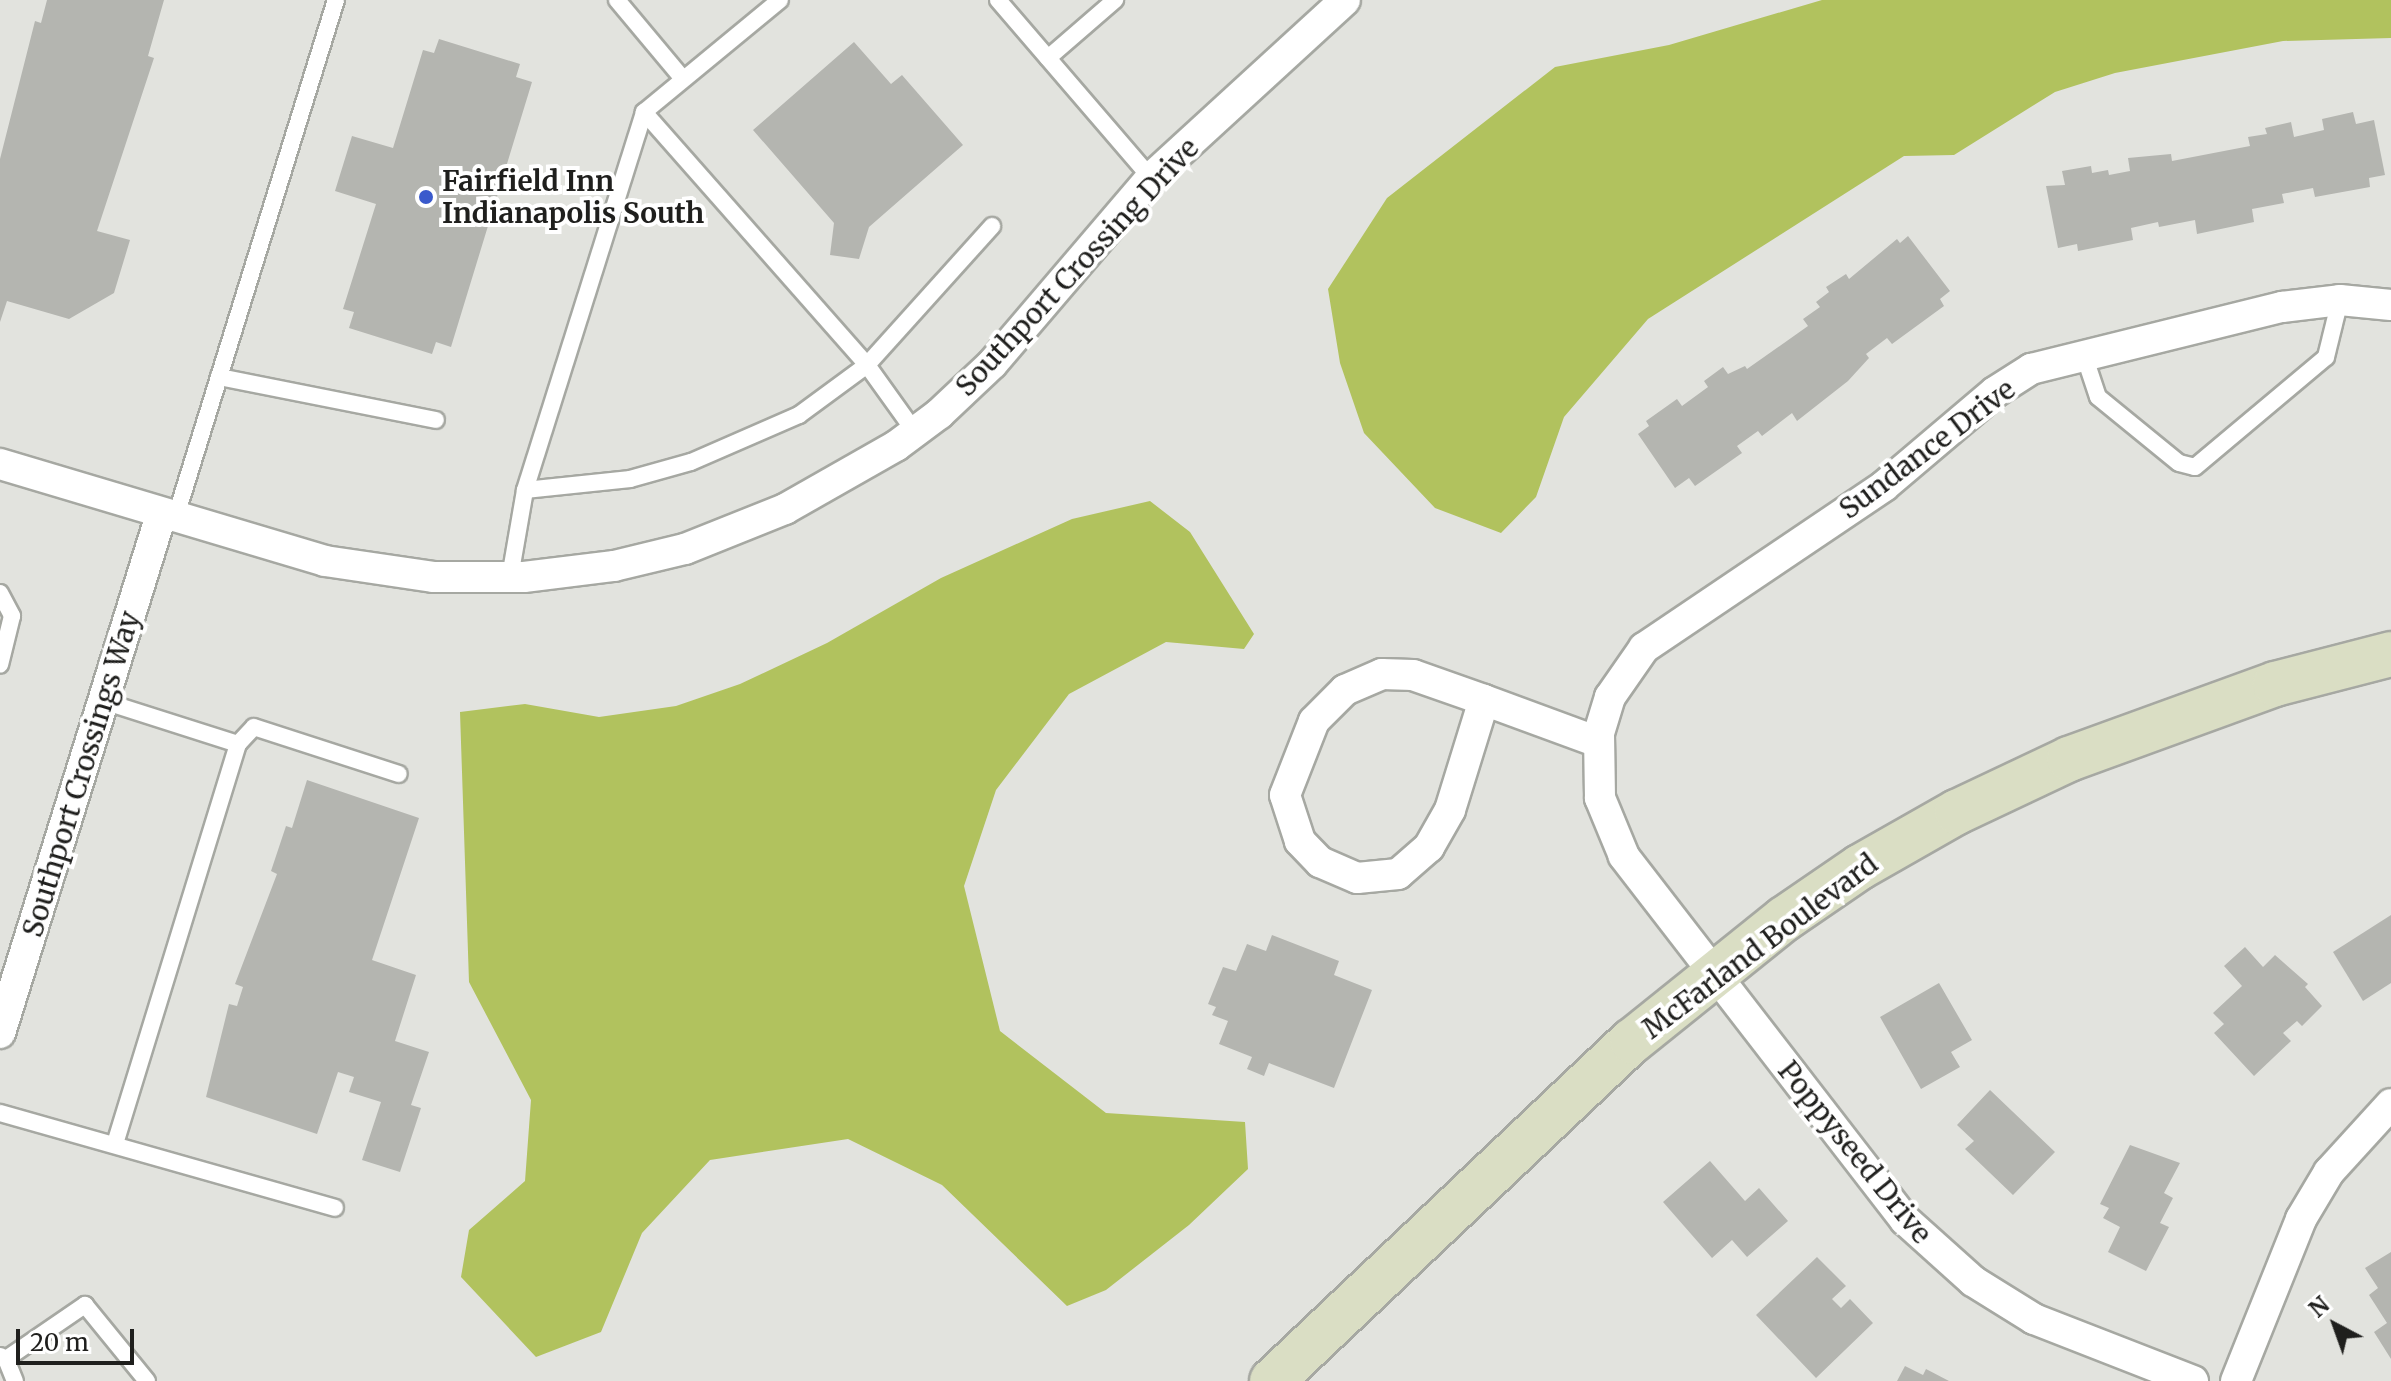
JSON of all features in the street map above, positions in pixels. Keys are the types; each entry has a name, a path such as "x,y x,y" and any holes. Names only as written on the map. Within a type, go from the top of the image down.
{"street":[{"name":"Southport Crossing Drive","path":"0,464 168,517 325,561 433,577 510,577 614,566 685,549 785,509 915,432 992,364 1151,178 1345,0"},
{"name":"Sundance Drive","path":"1714,975 1616,843 1597,782 1598,742 1610,697 1630,665 1660,635 1884,486 1995,392 2031,369 2282,307 2340,300 2391,305"},
{"name":"Southport Crossings Way","path":"0,1033 8,982 168,517"},
{"name":"McFarland Boulevard","path":"1272,1381 1632,1041 1714,975 1860,867 2020,781 2171,719 2391,654"},
{"path":"1484,700 1450,810 1416,862 1398,874 1357,878 1320,862 1300,841 1285,795 1290,775 1314,721 1345,690 1382,674 1413,675 1484,700 1598,742"},
{"name":"Poppyseed Drive","path":"1714,975 1880,1191 1959,1270 2003,1302 2068,1336 2193,1381"},
{"path":"2236,1381 2301,1219 2329,1172 2391,1104"}],"lane":[{"path":"168,517 219,377 336,0"},
{"path":"617,0 683,79"},
{"path":"510,577 525,490 644,112 780,0"},
{"path":"998,0 1151,178"},
{"path":"1048,58 1115,0"},
{"path":"644,112 867,365 915,432"},
{"path":"525,490 630,479 691,462 799,415 867,365 992,226"},
{"path":"2084,355 2098,397 2179,463 2195,467 2326,357 2340,300"},
{"path":"219,377 436,420"},
{"path":"0,593 12,616 0,665"},
{"path":"103,701 238,744"},
{"path":"115,1145 238,744 254,727 399,774"},
{"path":"0,1113 335,1208"},
{"path":"15,1381 3,1357 85,1305 147,1381"}],"shaded area":[{"path":"1822,0 2391,0 2391,38 2283,41 2115,73 2055,92 1954,155 1904,156 1648,319 1564,417 1536,497 1501,533 1435,508 1364,433 1340,363 1328,289 1387,198 1555,67 1669,45"},
{"path":"1150,501 1190,532 1254,634 1244,649 1166,642 1069,694 996,790 964,886 1000,1031 1106,1113 1245,1122 1248,1169 1189,1225 1106,1290 1067,1306 942,1185 848,1139 710,1160 642,1233 601,1332 536,1357 461,1277 469,1230 525,1181 531,1100 469,982 460,712 525,704 599,717 676,706 740,684 827,643 941,578 1072,519"}],"building":[{"path":"47,0 164,0 148,56 154,58 97,231 130,240 114,293 69,319 7,301 0,322 0,159 35,21 41,23"},
{"name":"Fairfield Inn Indianapolis South","path":"439,39 520,64 516,77 532,82 451,347 436,342 432,354 349,328 354,312 343,309 376,204 335,191 352,136 393,148 423,50 434,53"},
{"path":"854,42 891,84 902,75 963,145 869,227 859,259 830,255 834,223 753,130"},
{"path":"2353,112 2356,124 2374,120 2385,175 2369,178 2370,187 2315,197 2313,188 2282,194 2284,203 2252,209 2254,222 2197,234 2195,220 2159,227 2158,222 2131,228 2133,240 2078,251 2077,244 2058,248 2046,186 2065,185 2062,171 2091,166 2092,173 2108,170 2109,175 2130,171 2128,158 2171,154 2172,161 2250,146 2248,137 2267,134 2265,128 2291,122 2294,137 2324,130 2322,119"},
{"path":"1908,236 1950,291 1940,299 1944,306 1892,344 1887,338 1866,354 1869,358 1848,381 1797,421 1792,413 1762,436 1758,431 1737,446 1742,453 1695,486 1689,478 1675,488 1638,434 1649,426 1646,421 1677,399 1682,406 1708,387 1704,381 1723,367 1728,374 1745,366 1747,369 1808,326 1803,319 1820,307 1816,302 1829,292 1826,287 1846,274 1849,279 1897,239 1900,243"},
{"path":"307,780 419,818 372,960 416,975 395,1041 429,1052 411,1105 421,1108 400,1172 362,1160 381,1102 349,1092 354,1077 338,1072 317,1134 206,1097 229,1004 237,1006 243,987 235,984 277,874 271,871 286,826 292,828"},
{"path":"2391,915 2391,983 2363,1001 2333,952"},
{"path":"1272,935 1339,961 1334,975 1372,990 1334,1088 1269,1063 1264,1076 1247,1069 1252,1057 1219,1044 1228,1021 1212,1015 1216,1007 1208,1004 1223,967 1236,971 1247,944 1266,951"},
{"path":"2245,947 2263,967 2275,955 2308,984 2305,987 2322,1006 2302,1026 2297,1021 2283,1033 2291,1041 2254,1076 2214,1033 2224,1024 2213,1013 2242,986 2224,966"},
{"path":"1939,983 1972,1040 1951,1052 1960,1067 1921,1089 1880,1017"},
{"path":"1990,1090 2055,1152 2013,1195 1965,1149 1974,1141 1957,1125"},
{"path":"2130,1145 2180,1163 2164,1193 2173,1198 2160,1223 2169,1227 2146,1271 2108,1252 2120,1227 2103,1218 2109,1208 2100,1204"},
{"path":"1710,1161 1745,1201 1759,1188 1788,1221 1747,1257 1732,1240 1712,1258 1663,1202"},
{"path":"2391,1252 2391,1359 2374,1332 2387,1323 2369,1295 2378,1288 2365,1268"},
{"path":"1817,1257 1846,1286 1832,1299 1841,1308 1850,1299 1873,1323 1816,1378 1756,1315"},
{"path":"1905,1366 1923,1375 1926,1369 1949,1381 1897,1381"}],"place":[{"name":"Fairfield Inn Indianapolis South","path":"426,197"}]}
